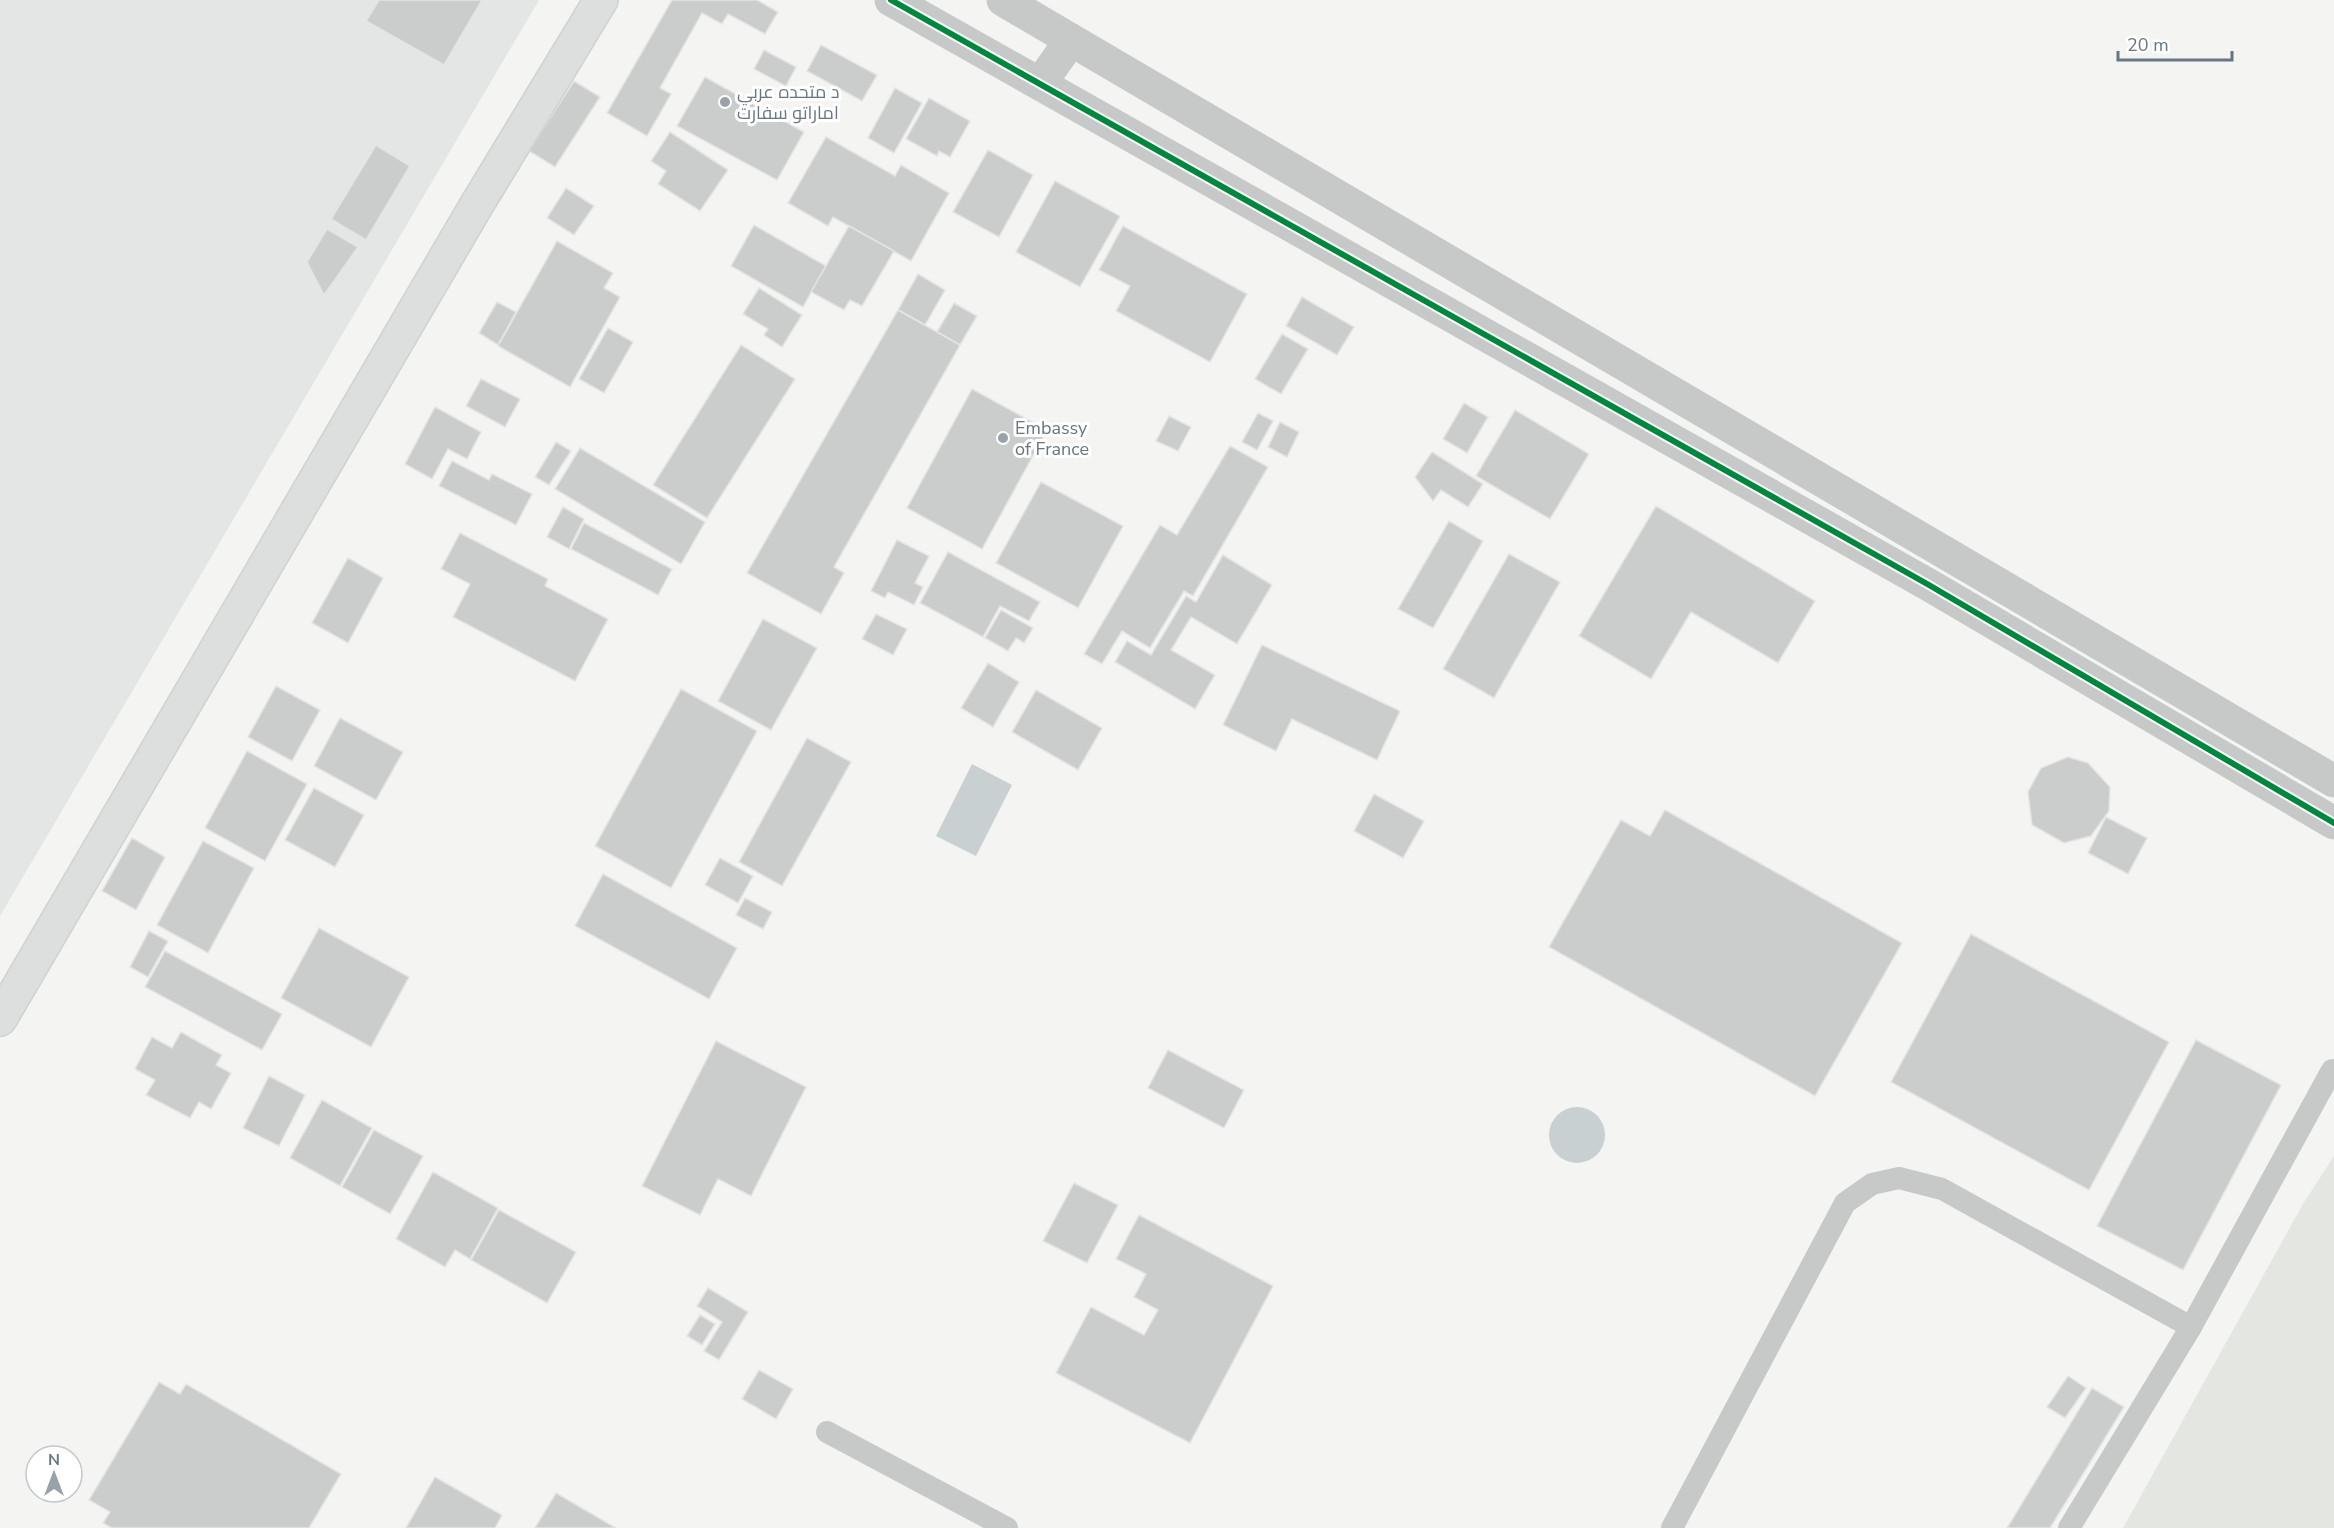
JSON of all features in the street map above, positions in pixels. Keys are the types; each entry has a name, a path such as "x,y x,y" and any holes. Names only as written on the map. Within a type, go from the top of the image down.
{"main road":[{"path":"0,1019 476,206 602,0"}],"street":[{"path":"891,0 1929,585 2334,823"},
{"path":"1003,0 2334,781"},
{"path":"1040,84 1071,40"},
{"path":"1413,294 1436,254"}],"lane":[{"path":"2069,1528 2191,1327 2332,1070 2334,1071"},
{"path":"1672,1528 1845,1203 1872,1185 1899,1178 1942,1189 2191,1327"},
{"path":"827,1432 1006,1528"}],"shaded area":[{"path":"0,0 539,0 0,916"},
{"path":"972,764 1012,785 976,856 936,836"},
{"path":"1572,1107 1582,1107 1597,1115 1603,1124 1605,1135 1603,1146 1597,1155 1582,1163 1572,1163 1561,1158 1554,1151 1549,1140 1549,1130 1554,1119 1561,1112"},
{"path":"2334,1156 2334,1528 2123,1528 2303,1204"}],"building":[{"path":"379,0 482,0 444,65 366,21"},
{"path":"672,0 757,0 778,12 765,34 728,14 722,24 702,13 660,88 671,94 647,136 607,113"},
{"path":"821,45 877,75 862,101 807,71"},
{"path":"764,50 796,67 786,86 754,69"},
{"path":"705,77 804,132 777,180 677,126"},
{"path":"574,81 600,97 555,167 529,151"},
{"path":"895,88 922,103 894,153 868,138"},
{"path":"929,98 970,121 950,157 939,151 937,156 906,139"},
{"path":"670,132 728,170 700,211 658,184 666,171 651,161"},
{"path":"826,137 895,176 901,165 949,193 911,261 833,217 828,226 788,203"},
{"path":"376,145 410,166 366,240 331,219"},
{"path":"988,150 1033,175 999,237 953,212"},
{"path":"1055,181 1120,216 1080,287 1016,252"},
{"path":"566,188 594,206 574,235 547,218"},
{"path":"754,225 826,266 803,307 731,266"},
{"path":"849,226 894,251 862,306 850,300 844,310 811,292"},
{"path":"1123,226 1247,294 1210,362 1116,311 1130,286 1099,270"},
{"path":"327,229 358,247 324,295 307,262"},
{"path":"557,241 613,273 604,288 620,297 570,387 498,346"},
{"path":"918,274 945,290 925,325 898,310"},
{"path":"759,288 802,315 782,347 764,335 768,329 743,314"},
{"path":"1302,297 1354,327 1337,355 1286,326"},
{"path":"497,302 516,312 498,345 479,333"},
{"path":"954,303 977,316 960,345 937,332"},
{"path":"898,310 960,345 834,567 844,573 821,614 747,573"},
{"path":"608,328 633,342 604,393 579,379"},
{"path":"1282,334 1308,349 1281,394 1255,379"},
{"path":"741,345 795,379 707,518 653,485"},
{"path":"481,379 520,399 505,427 466,406"},
{"path":"972,389 1047,430 982,549 907,508"},
{"path":"1464,403 1488,417 1467,453 1443,439"},
{"path":"435,407 481,432 467,459 448,449 432,479 405,464"},
{"path":"1515,410 1589,454 1550,519 1476,476"},
{"path":"1258,413 1273,421 1257,450 1242,442"},
{"path":"1169,416 1191,427 1178,451 1156,441"},
{"path":"1280,422 1299,432 1287,457 1268,447"},
{"path":"556,442 571,451 549,485 535,477"},
{"path":"1230,446 1268,467 1193,596 1184,591 1150,648 1122,631 1102,664 1084,654 1160,525 1177,535"},
{"path":"580,448 705,522 681,564 555,489"},
{"path":"1432,452 1483,484 1468,507 1441,490 1433,501 1415,477"},
{"path":"452,461 489,480 492,474 532,494 516,525 439,486"},
{"path":"1041,482 1123,526 1078,608 996,563"},
{"path":"1656,506 1815,601 1778,663 1691,612 1651,679 1579,636"},
{"path":"563,507 584,519 569,549 547,537"},
{"path":"1449,521 1483,541 1433,628 1398,609"},
{"path":"584,523 672,569 658,595 571,549"},
{"path":"460,533 548,579 545,586 608,619 575,681 453,617 470,584 441,569"},
{"path":"897,540 929,556 915,583 923,587 914,605 888,592 885,598 871,591"},
{"path":"948,552 1040,602 1029,621 1000,606 983,637 920,603"},
{"path":"1509,554 1560,582 1494,698 1443,669"},
{"path":"1223,555 1272,585 1237,644 1191,617 1171,650 1215,675 1195,709 1115,662 1127,641 1151,655 1186,596 1196,602"},
{"path":"348,558 383,578 348,643 312,623"},
{"path":"1001,610 1033,628 1024,643 1016,638 1008,651 985,638"},
{"path":"876,614 907,629 893,655 862,639"},
{"path":"763,619 817,648 771,730 718,701"},
{"path":"1262,645 1400,711 1377,760 1292,719 1276,751 1223,725"},
{"path":"988,663 1019,682 993,727 961,708"},
{"path":"276,686 320,710 292,761 248,737"},
{"path":"681,689 757,731 671,888 595,846"},
{"path":"1036,690 1102,728 1078,770 1012,732"},
{"path":"340,718 403,752 376,800 314,766"},
{"path":"807,738 851,762 782,886 739,862"},
{"path":"247,751 307,784 265,861 205,828"},
{"path":"2068,757 2088,763 2110,787 2109,811 2091,836 2064,843 2032,825 2028,792 2041,768"},
{"path":"314,788 364,815 335,867 285,840"},
{"path":"1374,794 1424,821 1403,858 1354,831"},
{"path":"1665,810 1902,943 1815,1096 1549,947 1621,820 1650,836"},
{"path":"2106,817 2147,838 2128,874 2088,853"},
{"path":"132,838 165,857 136,910 102,891"},
{"path":"203,841 254,868 208,953 157,925"},
{"path":"720,858 753,876 738,903 705,885"},
{"path":"603,874 737,948 709,999 575,926"},
{"path":"745,898 772,912 763,929 736,915"},
{"path":"319,928 409,977 371,1047 281,998"},
{"path":"149,931 168,941 148,977 130,967"},
{"path":"1971,934 2169,1042 2089,1190 1891,1082"},
{"path":"165,951 282,1014 262,1050 145,987"},
{"path":"181,1032 222,1055 216,1065 231,1073 211,1109 199,1102 190,1118 146,1095 155,1080 135,1069 152,1037 172,1048"},
{"path":"2196,1040 2281,1085 2183,1270 2097,1226"},
{"path":"716,1041 806,1087 751,1196 718,1179 700,1215 642,1186"},
{"path":"1168,1050 1244,1090 1224,1128 1148,1088"},
{"path":"269,1076 305,1095 279,1146 243,1128"},
{"path":"322,1100 372,1128 340,1186 290,1158"},
{"path":"374,1130 423,1156 390,1214 342,1187"},
{"path":"433,1172 498,1208 470,1259 455,1250 445,1267 396,1239"},
{"path":"1074,1183 1118,1205 1087,1263 1043,1241"},
{"path":"499,1210 576,1252 547,1303 471,1260"},
{"path":"1139,1215 1273,1286 1190,1443 1056,1373 1091,1307 1144,1335 1158,1310 1134,1297 1146,1274 1116,1259"},
{"path":"708,1288 748,1312 719,1360 704,1351 722,1322 697,1306"},
{"path":"700,1315 715,1324 702,1345 687,1336"},
{"path":"759,1370 793,1389 776,1419 742,1399"},
{"path":"2068,1376 2086,1388 2065,1418 2047,1407"},
{"path":"159,1382 180,1394 186,1384 341,1474 309,1528 112,1528 103,1523 110,1512 89,1500"},
{"path":"2092,1388 2124,1407 2050,1528 2007,1528"},
{"path":"435,1477 502,1515 495,1528 406,1528"},
{"path":"556,1493 616,1528 535,1528"}],"cycle path":[{"path":"891,0 1929,585 2334,823"}],"place":[{"name":"د متحده عربي اماراتو سفارت","path":"725,102"},
{"name":"Embassy of France","path":"1003,438"}]}
